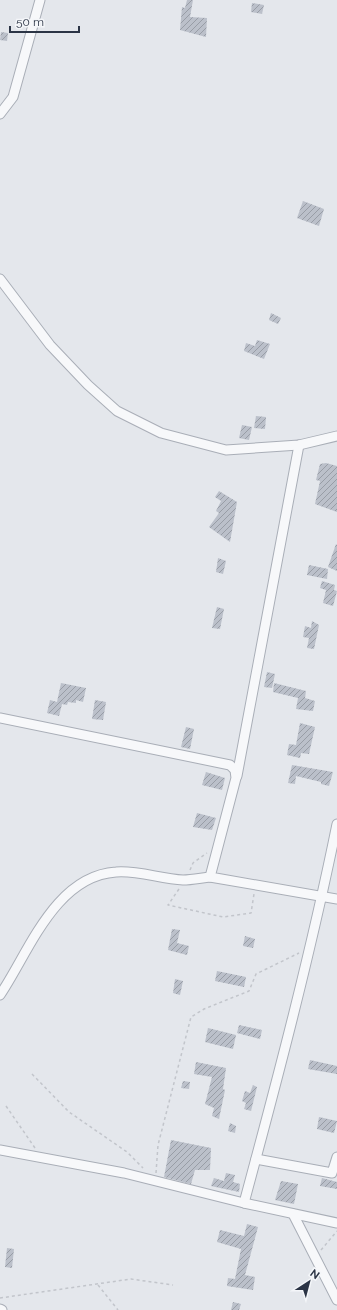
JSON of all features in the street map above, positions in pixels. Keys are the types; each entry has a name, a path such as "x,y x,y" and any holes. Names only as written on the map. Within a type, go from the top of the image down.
{"street":[{"path":"0,114 13,97 40,0"},
{"path":"0,279 50,345 88,386 117,411 160,433 226,450 299,445 337,436"},
{"path":"210,877 236,778 299,445"},
{"path":"0,718 230,765 235,770 236,778"},
{"path":"244,1203 284,1056 323,895 337,824"},
{"path":"0,996 47,916 66,896 90,878 116,872 186,880 210,877 323,895 337,899"},
{"path":"0,1150 124,1173 244,1203 337,1223"},
{"path":"256,1159 332,1173 337,1157"},
{"path":"293,1214 337,1300"}],"path":[{"path":"218,845 193,863 186,880 168,904 223,917 251,914 256,884"},
{"path":"156,1181 158,1145 191,1018 204,1010 249,991 256,974 303,951"},
{"path":"32,1074 69,1112 127,1152 156,1181"},
{"path":"6,1106 42,1158"},
{"path":"315,1257 337,1232"},
{"path":"0,1298 132,1280 173,1285"},
{"path":"98,1285 118,1310"}],"building":[{"path":"187,0 193,0 190,17 207,18 206,37 180,30 182,7 185,8"},
{"path":"252,3 264,5 262,14 251,12"},
{"path":"1,32 8,33 7,41 0,40"},
{"path":"303,201 324,209 319,226 297,218"},
{"path":"271,313 281,318 278,324 269,320"},
{"path":"257,340 270,344 264,359 244,351 246,343 255,346"},
{"path":"256,416 266,417 265,429 254,428"},
{"path":"242,425 252,427 249,440 239,438"},
{"path":"326,463 337,466 337,512 315,504 320,481 316,480 320,464"},
{"path":"219,491 237,502 230,542 209,527 219,513 216,511 221,501 215,497"},
{"path":"336,544 337,545 337,571 328,567"},
{"path":"218,558 226,561 223,574 216,572"},
{"path":"309,565 328,569 327,579 307,575"},
{"path":"322,581 335,585 334,590 337,591 333,606 323,603 326,590 320,588"},
{"path":"217,607 224,609 220,629 212,628"},
{"path":"312,621 319,625 314,649 307,648 309,638 303,637 305,626 311,628"},
{"path":"267,672 275,674 272,688 264,687"},
{"path":"61,683 86,688 83,702 76,700 76,703 68,702 67,705 62,704 59,716 47,713 50,700 57,702"},
{"path":"274,683 306,691 305,698 315,701 313,711 296,709 298,698 273,692"},
{"path":"95,700 106,702 103,720 92,719"},
{"path":"300,723 315,727 309,754 301,753 300,758 287,755 289,744 296,745"},
{"path":"186,727 194,729 190,749 181,747"},
{"path":"292,765 333,772 329,786 321,784 321,782 296,776 295,784 288,783"},
{"path":"206,772 225,778 222,790 202,785"},
{"path":"197,813 216,818 212,830 193,827"},
{"path":"172,929 180,930 177,943 189,946 187,955 168,950"},
{"path":"245,936 255,939 253,948 243,946"},
{"path":"217,971 246,977 244,987 215,981"},
{"path":"175,979 183,981 180,995 173,993"},
{"path":"239,1025 262,1030 260,1039 237,1033"},
{"path":"208,1028 236,1035 233,1049 205,1042"},
{"path":"310,1060 337,1066 337,1074 308,1069"},
{"path":"196,1062 226,1068 223,1089 225,1090 219,1119 212,1116 214,1108 205,1104 212,1077 194,1074"},
{"path":"183,1081 190,1082 189,1089 181,1088"},
{"path":"253,1085 257,1087 251,1111 244,1109 246,1103 242,1101 245,1091 250,1093"},
{"path":"319,1117 337,1121 334,1133 317,1129"},
{"path":"230,1123 236,1126 235,1133 228,1131"},
{"path":"171,1140 211,1148 210,1170 195,1170 191,1184 164,1177"},
{"path":"226,1173 235,1175 233,1182 240,1184 239,1192 211,1186 214,1178 224,1181"},
{"path":"322,1178 337,1182 337,1189 320,1186"},
{"path":"281,1181 298,1184 294,1204 275,1200"},
{"path":"247,1224 258,1227 245,1275 255,1277 253,1290 227,1286 228,1278 235,1279 241,1249 217,1242 220,1230 244,1236"},
{"path":"7,1248 14,1249 12,1268 5,1267"},
{"path":"233,1302 241,1304 239,1310 231,1310"}]}
